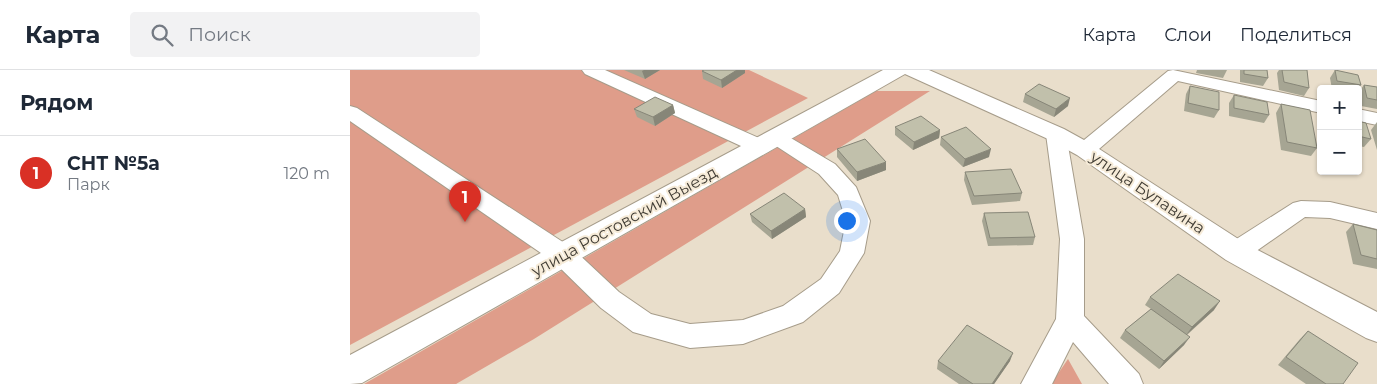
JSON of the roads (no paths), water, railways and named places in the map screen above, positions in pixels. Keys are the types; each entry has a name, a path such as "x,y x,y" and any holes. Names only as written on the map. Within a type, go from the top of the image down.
{"main road":[{"name":"улица Ростовский Выезд","path":"350,372 898,70"},
{"name":"улица Булавина","path":"912,70 1056,134 1085,150 1236,252 1377,328"}],"street":[{"path":"350,112 563,255 610,300 643,324 690,336 743,332 792,314 830,286 852,253 858,220 848,192 827,169 769,142 591,70"},
{"path":"1085,150 1174,75 1317,106"},
{"path":"1362,116 1377,118"},
{"path":"1036,384 1070,320 1072,238 1056,134"},
{"path":"1236,252 1301,209 1330,210 1377,221"},
{"path":"1070,320 1128,384"}],"place":[{"name":"СНТ №5а","path":"465,222"}]}
